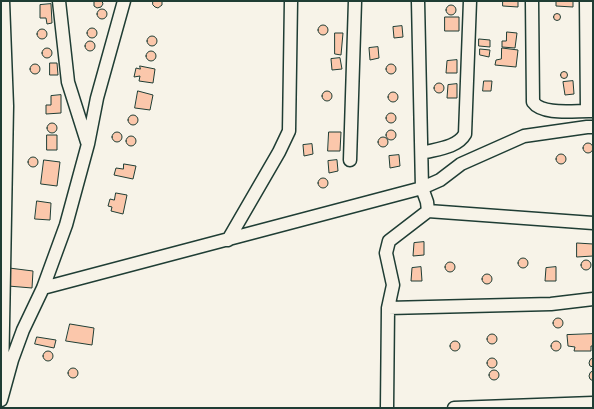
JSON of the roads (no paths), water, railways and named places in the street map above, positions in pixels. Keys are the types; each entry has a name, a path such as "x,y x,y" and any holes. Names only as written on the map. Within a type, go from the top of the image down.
{"street":[{"path":"1,399 7,106 3,1"},
{"path":"59,1 68,82 88,144"},
{"path":"1,399 23,330 43,288 66,225 88,144 97,98 124,1"},
{"path":"228,240 280,152 289,131 291,1"},
{"path":"350,160 355,1"},
{"path":"418,1 422,188 427,202 428,211"},
{"path":"422,153 452,145 462,139 465,134 470,1"},
{"path":"532,1 533,102 536,107 550,111 590,110 586,1"},
{"path":"43,288 422,188 440,180 461,164 524,136 587,127 593,128"},
{"path":"387,408 388,308 393,285 386,253 389,241 428,211 593,223"},
{"path":"388,308 550,304 593,299"},
{"path":"454,408 593,403"}]}
